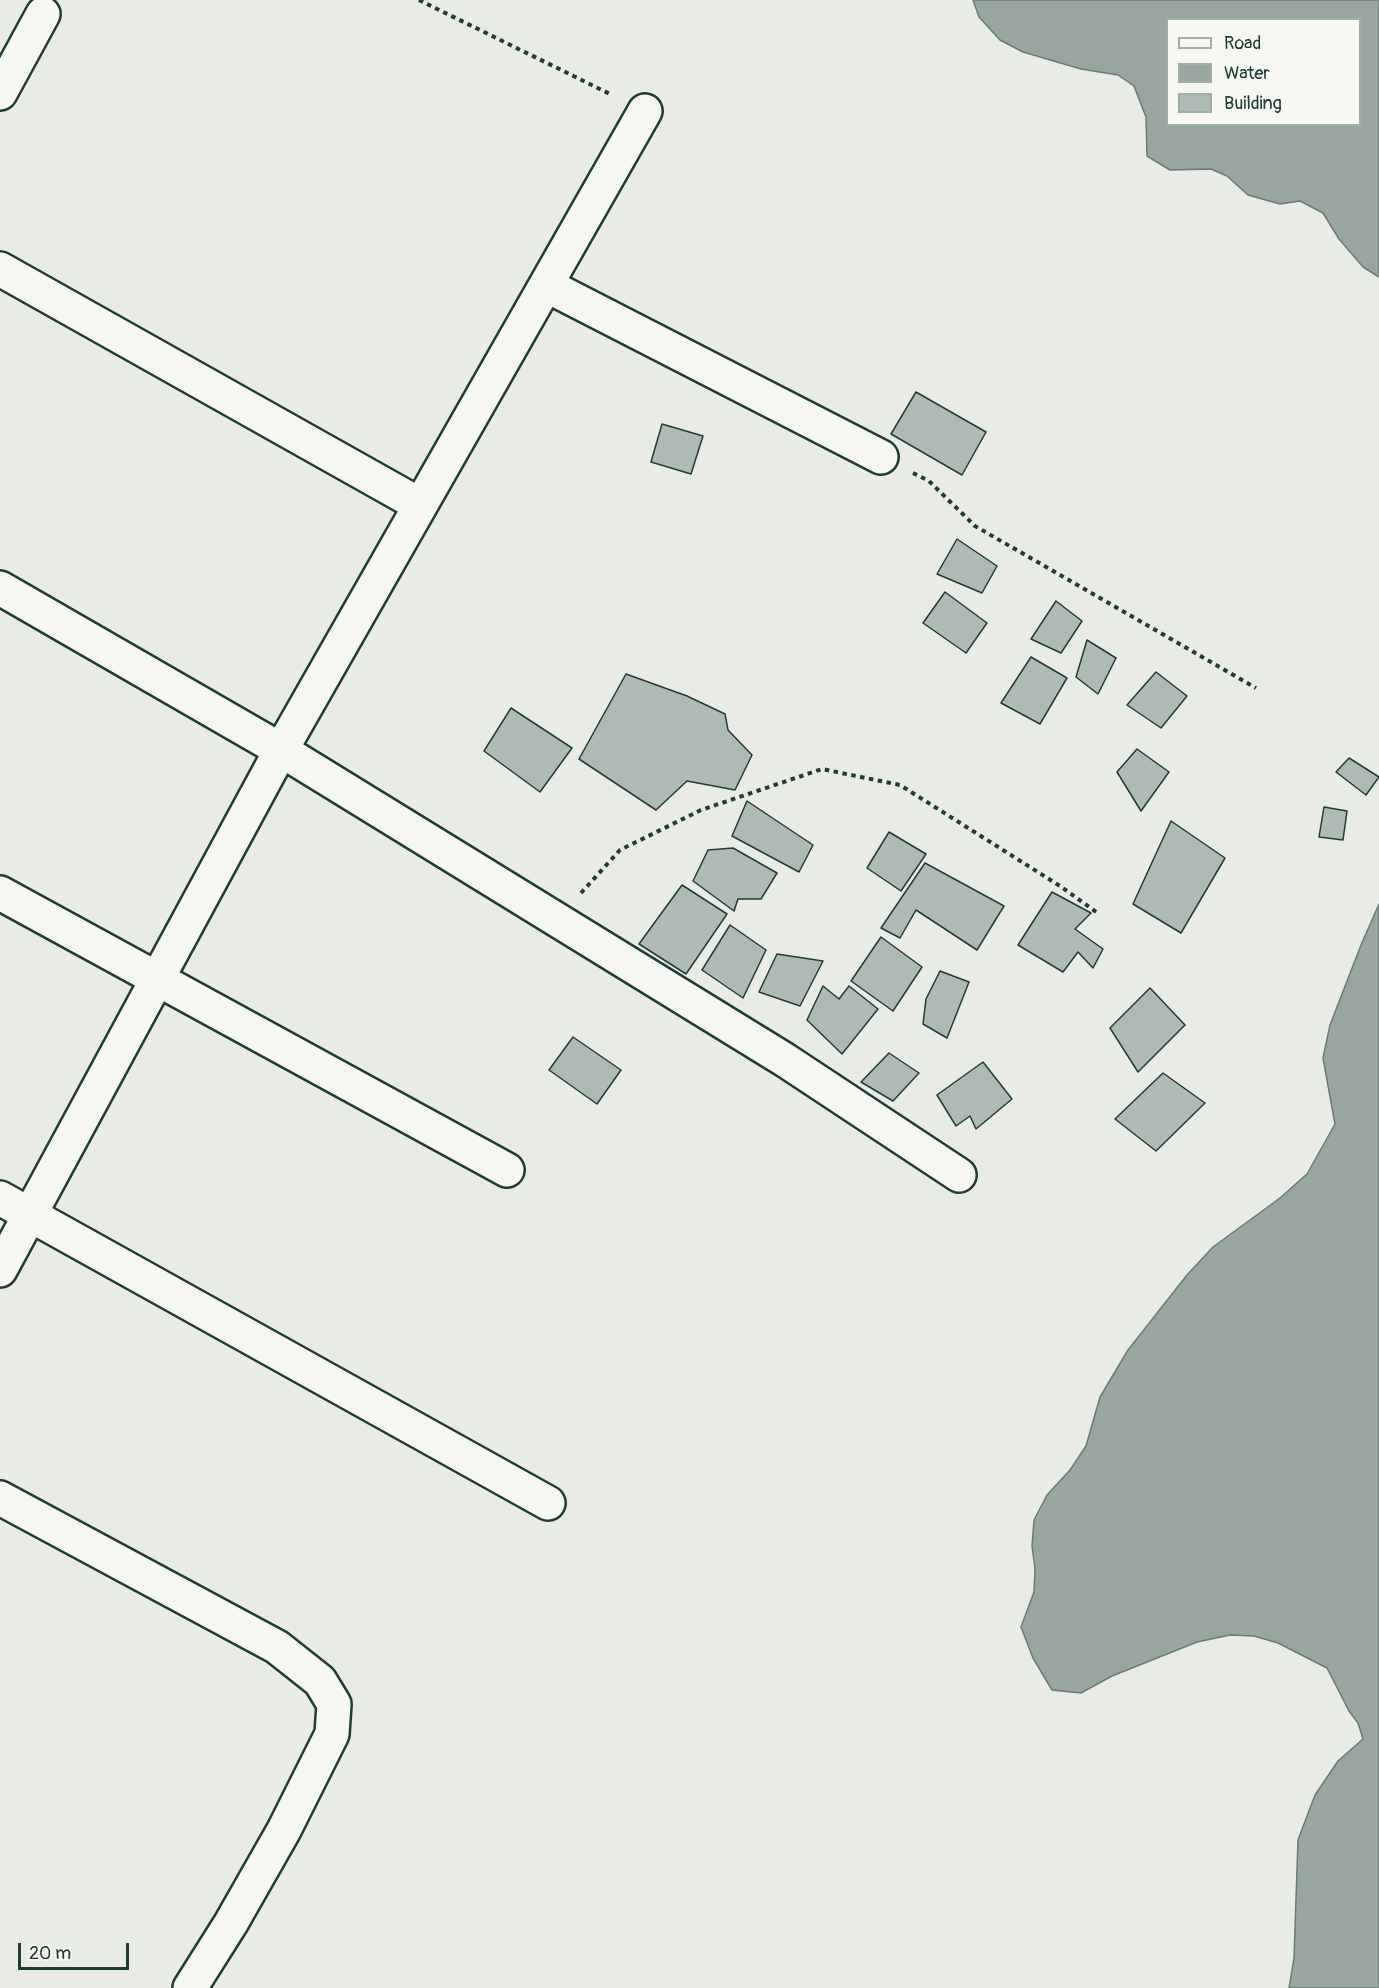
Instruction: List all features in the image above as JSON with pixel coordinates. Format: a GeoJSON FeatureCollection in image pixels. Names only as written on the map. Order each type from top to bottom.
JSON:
{"type":"FeatureCollection","features":[{"type":"Feature","properties":{"kind":"street"},"geometry":{"type":"LineString","coordinates":[[0,93],[43,14]]}},
{"type":"Feature","properties":{"kind":"street"},"geometry":{"type":"LineString","coordinates":[[0,1270],[281,750],[645,111]]}},
{"type":"Feature","properties":{"kind":"street"},"geometry":{"type":"LineString","coordinates":[[0,269],[420,506]]}},
{"type":"Feature","properties":{"kind":"street"},"geometry":{"type":"LineString","coordinates":[[546,285],[881,457]]}},
{"type":"Feature","properties":{"kind":"street"},"geometry":{"type":"LineString","coordinates":[[0,588],[281,750],[784,1060],[959,1175]]}},
{"type":"Feature","properties":{"kind":"street"},"geometry":{"type":"LineString","coordinates":[[0,893],[507,1170]]}},
{"type":"Feature","properties":{"kind":"street"},"geometry":{"type":"LineString","coordinates":[[0,1198],[548,1503]]}},
{"type":"Feature","properties":{"kind":"street"},"geometry":{"type":"LineString","coordinates":[[0,1498],[277,1647],[320,1681],[334,1704],[332,1734],[284,1830],[231,1923],[190,1988]]}},
{"type":"Feature","properties":{"kind":"path"},"geometry":{"type":"LineString","coordinates":[[419,0],[645,111]]}},
{"type":"Feature","properties":{"kind":"path"},"geometry":{"type":"LineString","coordinates":[[881,457],[929,481],[975,526],[1256,688]]}},
{"type":"Feature","properties":{"kind":"path"},"geometry":{"type":"LineString","coordinates":[[556,920],[620,850],[701,810],[822,769],[900,785],[1060,886],[1099,914]]}},
{"type":"Feature","properties":{"kind":"water"},"geometry":{"type":"Polygon","coordinates":[[[973,0],[1379,0],[1379,277],[1363,267],[1339,239],[1323,213],[1300,201],[1280,204],[1248,195],[1227,176],[1211,169],[1170,170],[1147,156],[1146,117],[1134,86],[1118,75],[1081,69],[1023,52],[1000,40],[979,17],[973,0]]]}},
{"type":"Feature","properties":{"kind":"water"},"geometry":{"type":"Polygon","coordinates":[[[1379,904],[1379,1988],[1289,1988],[1294,1958],[1298,1840],[1315,1795],[1338,1761],[1363,1739],[1358,1723],[1349,1711],[1327,1668],[1278,1643],[1254,1636],[1230,1635],[1197,1642],[1112,1676],[1081,1693],[1052,1690],[1033,1658],[1021,1627],[1034,1592],[1035,1569],[1032,1546],[1034,1520],[1047,1495],[1070,1470],[1086,1446],[1100,1397],[1128,1350],[1187,1275],[1213,1247],[1280,1198],[1307,1174],[1335,1124],[1323,1058],[1330,1025],[1379,904]]]}},
{"type":"Feature","properties":{"kind":"building"},"geometry":{"type":"Polygon","coordinates":[[[916,392],[986,432],[962,475],[891,434],[916,392]]]}},
{"type":"Feature","properties":{"kind":"building"},"geometry":{"type":"Polygon","coordinates":[[[662,424],[703,436],[691,474],[651,462],[662,424]]]}},
{"type":"Feature","properties":{"kind":"building"},"geometry":{"type":"Polygon","coordinates":[[[957,539],[997,566],[982,593],[937,574],[957,539]]]}},
{"type":"Feature","properties":{"kind":"building"},"geometry":{"type":"Polygon","coordinates":[[[945,592],[987,623],[966,653],[923,623],[945,592]]]}},
{"type":"Feature","properties":{"kind":"building"},"geometry":{"type":"Polygon","coordinates":[[[1056,601],[1082,621],[1061,653],[1031,639],[1056,601]]]}},
{"type":"Feature","properties":{"kind":"building"},"geometry":{"type":"Polygon","coordinates":[[[1087,640],[1116,658],[1098,694],[1076,677],[1087,640]]]}},
{"type":"Feature","properties":{"kind":"building"},"geometry":{"type":"Polygon","coordinates":[[[1031,657],[1067,678],[1040,724],[1001,703],[1031,657]]]}},
{"type":"Feature","properties":{"kind":"building"},"geometry":{"type":"Polygon","coordinates":[[[1156,672],[1187,696],[1161,728],[1127,705],[1156,672]]]}},
{"type":"Feature","properties":{"kind":"building"},"geometry":{"type":"Polygon","coordinates":[[[626,674],[687,696],[725,714],[728,730],[752,755],[735,790],[687,781],[656,810],[579,759],[626,674]]]}},
{"type":"Feature","properties":{"kind":"building"},"geometry":{"type":"Polygon","coordinates":[[[511,708],[572,748],[540,792],[484,751],[511,708]]]}},
{"type":"Feature","properties":{"kind":"building"},"geometry":{"type":"Polygon","coordinates":[[[1137,749],[1169,772],[1141,811],[1117,772],[1137,749]]]}},
{"type":"Feature","properties":{"kind":"building"},"geometry":{"type":"Polygon","coordinates":[[[1349,758],[1379,777],[1366,795],[1336,772],[1349,758]]]}},
{"type":"Feature","properties":{"kind":"building"},"geometry":{"type":"Polygon","coordinates":[[[747,801],[813,845],[799,872],[732,836],[747,801]]]}},
{"type":"Feature","properties":{"kind":"building"},"geometry":{"type":"Polygon","coordinates":[[[1324,807],[1347,811],[1343,840],[1319,837],[1324,807]]]}},
{"type":"Feature","properties":{"kind":"building"},"geometry":{"type":"Polygon","coordinates":[[[1171,821],[1225,858],[1181,933],[1133,904],[1171,821]]]}},
{"type":"Feature","properties":{"kind":"building"},"geometry":{"type":"Polygon","coordinates":[[[889,832],[926,854],[901,891],[867,868],[889,832]]]}},
{"type":"Feature","properties":{"kind":"building"},"geometry":{"type":"Polygon","coordinates":[[[733,848],[777,873],[761,899],[738,899],[734,911],[693,881],[708,850],[733,848]]]}},
{"type":"Feature","properties":{"kind":"building"},"geometry":{"type":"Polygon","coordinates":[[[925,863],[1004,906],[977,950],[916,910],[900,938],[881,928],[925,863]]]}},
{"type":"Feature","properties":{"kind":"building"},"geometry":{"type":"Polygon","coordinates":[[[682,885],[727,914],[686,974],[639,944],[682,885]]]}},
{"type":"Feature","properties":{"kind":"building"},"geometry":{"type":"Polygon","coordinates":[[[1052,892],[1091,913],[1075,929],[1103,949],[1093,968],[1078,952],[1063,972],[1018,945],[1052,892]]]}},
{"type":"Feature","properties":{"kind":"building"},"geometry":{"type":"Polygon","coordinates":[[[730,925],[766,950],[743,998],[702,970],[730,925]]]}},
{"type":"Feature","properties":{"kind":"building"},"geometry":{"type":"Polygon","coordinates":[[[881,937],[922,967],[893,1011],[851,981],[881,937]]]}},
{"type":"Feature","properties":{"kind":"building"},"geometry":{"type":"Polygon","coordinates":[[[777,954],[823,961],[800,1006],[759,992],[777,954]]]}},
{"type":"Feature","properties":{"kind":"building"},"geometry":{"type":"Polygon","coordinates":[[[940,971],[969,982],[947,1038],[923,1024],[926,999],[940,971]]]}},
{"type":"Feature","properties":{"kind":"building"},"geometry":{"type":"Polygon","coordinates":[[[823,986],[839,999],[849,986],[878,1009],[842,1054],[807,1020],[823,986]]]}},
{"type":"Feature","properties":{"kind":"building"},"geometry":{"type":"Polygon","coordinates":[[[1150,988],[1185,1025],[1138,1072],[1110,1028],[1150,988]]]}},
{"type":"Feature","properties":{"kind":"building"},"geometry":{"type":"Polygon","coordinates":[[[573,1037],[621,1070],[597,1104],[549,1070],[573,1037]]]}},
{"type":"Feature","properties":{"kind":"building"},"geometry":{"type":"Polygon","coordinates":[[[889,1053],[919,1073],[893,1101],[861,1082],[889,1053]]]}},
{"type":"Feature","properties":{"kind":"building"},"geometry":{"type":"Polygon","coordinates":[[[983,1062],[1012,1099],[976,1129],[970,1116],[956,1126],[937,1095],[983,1062]]]}},
{"type":"Feature","properties":{"kind":"building"},"geometry":{"type":"Polygon","coordinates":[[[1163,1073],[1205,1103],[1156,1151],[1115,1119],[1163,1073]]]}}]}
